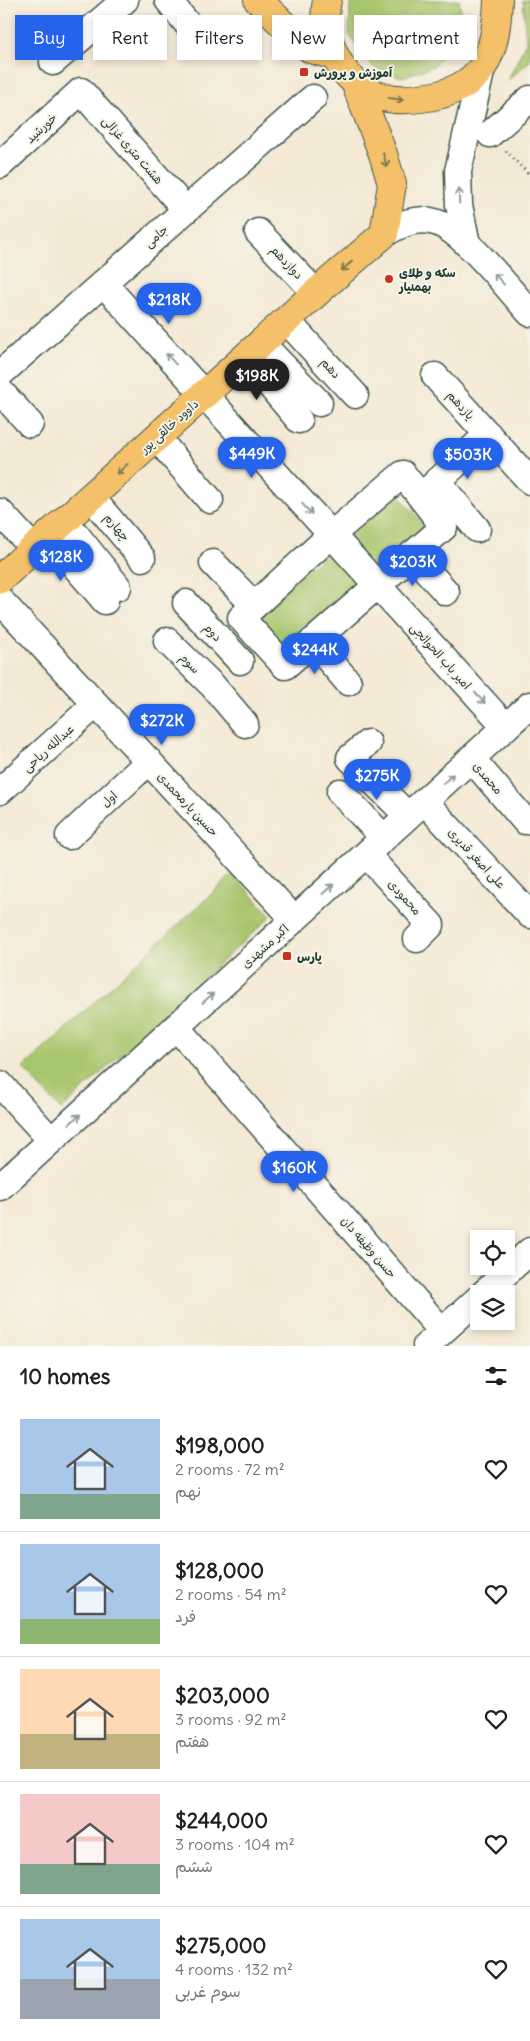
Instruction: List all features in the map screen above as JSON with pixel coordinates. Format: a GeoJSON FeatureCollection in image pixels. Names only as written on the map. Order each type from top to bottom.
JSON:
{"type":"FeatureCollection","features":[{"type":"Feature","properties":{"kind":"main road"},"geometry":{"type":"LineString","coordinates":[[258,0],[273,15]]}},
{"type":"Feature","properties":{"kind":"main road"},"geometry":{"type":"LineString","coordinates":[[325,15],[328,0]]}},
{"type":"Feature","properties":{"kind":"main road"},"geometry":{"type":"LineString","coordinates":[[355,82],[382,97],[409,100],[446,94],[464,84],[482,68],[492,48],[497,24],[498,0]]}},
{"type":"Feature","properties":{"kind":"main road"},"geometry":{"type":"LineString","coordinates":[[338,60],[355,82],[383,154],[392,184],[384,234]]}},
{"type":"Feature","properties":{"kind":"main road","name":"داوود خالقی پور"},"geometry":{"type":"LineString","coordinates":[[0,580],[286,320],[384,234]]}},
{"type":"Feature","properties":{"kind":"street"},"geometry":{"type":"LineString","coordinates":[[53,62],[125,0]]}},
{"type":"Feature","properties":{"kind":"street"},"geometry":{"type":"LineString","coordinates":[[168,0],[180,15]]}},
{"type":"Feature","properties":{"kind":"street"},"geometry":{"type":"LineString","coordinates":[[467,244],[459,205],[458,172],[482,68]]}},
{"type":"Feature","properties":{"kind":"street","name":"خورشید"},"geometry":{"type":"LineString","coordinates":[[0,165],[81,91]]}},
{"type":"Feature","properties":{"kind":"street","name":"هشت متری غزالی"},"geometry":{"type":"LineString","coordinates":[[81,91],[186,210]]}},
{"type":"Feature","properties":{"kind":"street","name":"جامی"},"geometry":{"type":"LineString","coordinates":[[0,374],[313,98]]}},
{"type":"Feature","properties":{"kind":"street"},"geometry":{"type":"LineString","coordinates":[[490,134],[530,99]]}},
{"type":"Feature","properties":{"kind":"street"},"geometry":{"type":"LineString","coordinates":[[384,234],[410,221],[436,222],[450,230],[467,244],[530,312]]}},
{"type":"Feature","properties":{"kind":"street","name":"دوازدهم"},"geometry":{"type":"LineString","coordinates":[[258,232],[316,293]]}},
{"type":"Feature","properties":{"kind":"street"},"geometry":{"type":"LineString","coordinates":[[103,283],[331,535]]}},
{"type":"Feature","properties":{"kind":"street","name":"دهم"},"geometry":{"type":"LineString","coordinates":[[286,320],[355,395]]}},
{"type":"Feature","properties":{"kind":"street"},"geometry":{"type":"LineString","coordinates":[[253,350],[319,403]]}},
{"type":"Feature","properties":{"kind":"street"},"geometry":{"type":"LineString","coordinates":[[253,350],[299,420]]}},
{"type":"Feature","properties":{"kind":"street","name":"یازدهم"},"geometry":{"type":"LineString","coordinates":[[435,376],[488,434]]}},
{"type":"Feature","properties":{"kind":"street"},"geometry":{"type":"LineString","coordinates":[[0,391],[30,424]]}},
{"type":"Feature","properties":{"kind":"street"},"geometry":{"type":"LineString","coordinates":[[429,489],[488,434],[530,481]]}},
{"type":"Feature","properties":{"kind":"street"},"geometry":{"type":"LineString","coordinates":[[156,438],[210,500]]}},
{"type":"Feature","properties":{"kind":"street"},"geometry":{"type":"LineString","coordinates":[[429,489],[444,527],[285,666],[241,618],[331,535],[403,474],[429,489],[477,529]]}},
{"type":"Feature","properties":{"kind":"street","name":"چهارم"},"geometry":{"type":"LineString","coordinates":[[91,497],[142,558]]}},
{"type":"Feature","properties":{"kind":"street"},"geometry":{"type":"LineString","coordinates":[[0,512],[49,535],[111,594]]}},
{"type":"Feature","properties":{"kind":"street","name":"امیر باب الحوائجی"},"geometry":{"type":"LineString","coordinates":[[331,535],[506,727]]}},
{"type":"Feature","properties":{"kind":"street"},"geometry":{"type":"LineString","coordinates":[[412,554],[446,592]]}},
{"type":"Feature","properties":{"kind":"street"},"geometry":{"type":"LineString","coordinates":[[213,563],[254,606]]}},
{"type":"Feature","properties":{"kind":"street","name":"حسین یارمحمدی"},"geometry":{"type":"LineString","coordinates":[[0,600],[294,919]]}},
{"type":"Feature","properties":{"kind":"street","name":"دوم"},"geometry":{"type":"LineString","coordinates":[[186,603],[240,660]]}},
{"type":"Feature","properties":{"kind":"street"},"geometry":{"type":"LineString","coordinates":[[246,724],[213,686],[262,640]]}},
{"type":"Feature","properties":{"kind":"street","name":"سوم"},"geometry":{"type":"LineString","coordinates":[[167,641],[213,686]]}},
{"type":"Feature","properties":{"kind":"street"},"geometry":{"type":"LineString","coordinates":[[313,641],[348,682]]}},
{"type":"Feature","properties":{"kind":"street","name":"عبدالله ریاحی"},"geometry":{"type":"LineString","coordinates":[[0,791],[96,704]]}},
{"type":"Feature","properties":{"kind":"street","name":"اکبر مشهدی"},"geometry":{"type":"LineString","coordinates":[[0,1187],[530,705]]}},
{"type":"Feature","properties":{"kind":"street","name":"علی اصغر قدیری"},"geometry":{"type":"LineString","coordinates":[[368,743],[350,758],[416,809],[530,915]]}},
{"type":"Feature","properties":{"kind":"street","name":"محمدی"},"geometry":{"type":"LineString","coordinates":[[471,758],[525,821]]}},
{"type":"Feature","properties":{"kind":"street","name":"اول"},"geometry":{"type":"LineString","coordinates":[[69,836],[149,762]]}},
{"type":"Feature","properties":{"kind":"street","name":"محمودی"},"geometry":{"type":"LineString","coordinates":[[340,792],[430,926]]}},
{"type":"Feature","properties":{"kind":"street","name":"حسن وظیفه دان"},"geometry":{"type":"LineString","coordinates":[[176,1027],[434,1339]]}},
{"type":"Feature","properties":{"kind":"street"},"geometry":{"type":"LineString","coordinates":[[0,1084],[51,1140]]}},
{"type":"Feature","properties":{"kind":"street"},"geometry":{"type":"LineString","coordinates":[[493,1285],[530,1251]]}},
{"type":"Feature","properties":{"kind":"street"},"geometry":{"type":"LineString","coordinates":[[434,1339],[470,1306]]}},
{"type":"Feature","properties":{"kind":"path"},"geometry":{"type":"LineString","coordinates":[[490,134],[530,176]]}},
{"type":"Feature","properties":{"kind":"green space"},"geometry":{"type":"Polygon","coordinates":[[[355,0],[459,0],[461,13],[460,15],[354,15],[354,42],[349,35],[350,6],[355,0]]]}},
{"type":"Feature","properties":{"kind":"green space"},"geometry":{"type":"Polygon","coordinates":[[[523,0],[530,0],[530,61],[508,80],[526,42],[523,0]]]}},
{"type":"Feature","properties":{"kind":"green space"},"geometry":{"type":"Polygon","coordinates":[[[368,60],[439,60],[434,66],[402,77],[374,68],[368,60]]]}},
{"type":"Feature","properties":{"kind":"green space"},"geometry":{"type":"Polygon","coordinates":[[[395,492],[427,527],[284,649],[254,617],[395,492]]]}},
{"type":"Feature","properties":{"kind":"green space"},"geometry":{"type":"Polygon","coordinates":[[[233,874],[271,916],[61,1110],[23,1068],[233,874]]]}},
{"type":"Feature","properties":{"kind":"place","name":"آموزش و پرورش"},"geometry":{"type":"Point","coordinates":[304,72]}},
{"type":"Feature","properties":{"kind":"place","name":"سکه و طلای بهمنیار"},"geometry":{"type":"Point","coordinates":[389,279]}},
{"type":"Feature","properties":{"kind":"place","name":"پارس"},"geometry":{"type":"Point","coordinates":[287,956]}}]}
